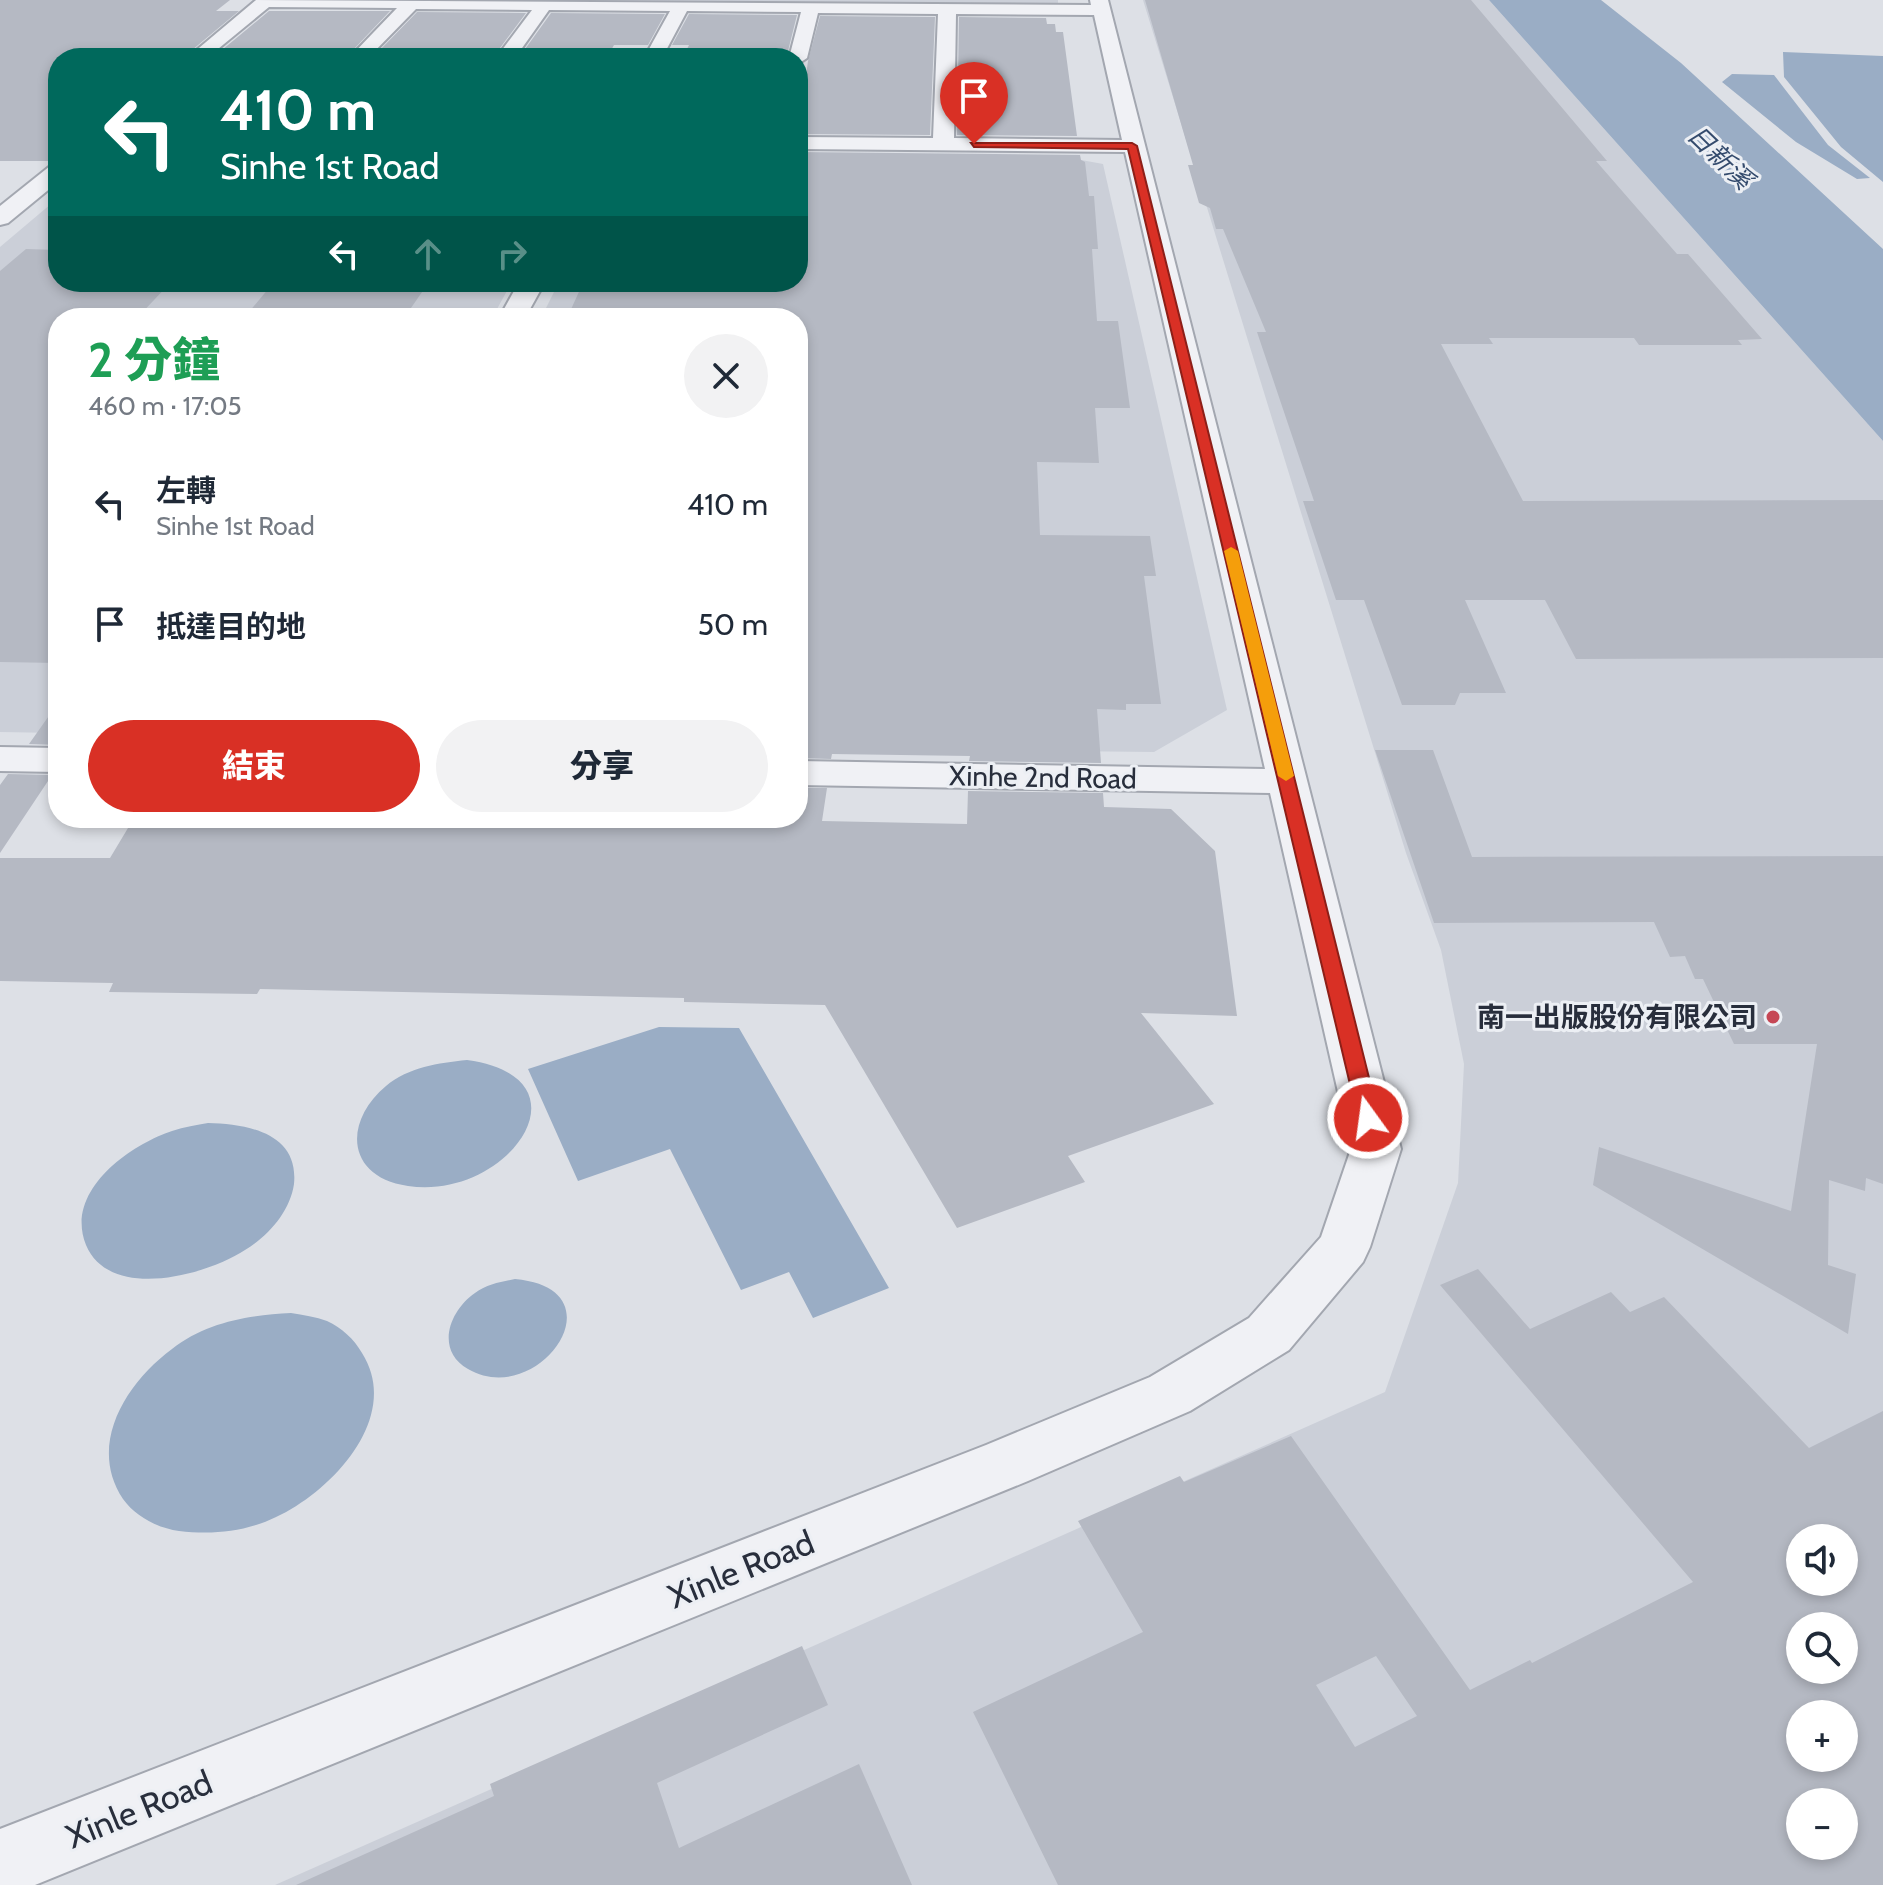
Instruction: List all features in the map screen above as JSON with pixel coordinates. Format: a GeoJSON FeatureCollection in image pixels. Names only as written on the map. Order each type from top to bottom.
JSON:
{"type":"FeatureCollection","features":[{"type":"Feature","properties":{"kind":"street"},"geometry":{"type":"LineString","coordinates":[[208,48],[265,1],[947,8],[1100,5],[1287,781]]}},
{"type":"Feature","properties":{"kind":"street"},"geometry":{"type":"LineString","coordinates":[[368,48],[412,3]]}},
{"type":"Feature","properties":{"kind":"street"},"geometry":{"type":"LineString","coordinates":[[512,48],[544,5]]}},
{"type":"Feature","properties":{"kind":"street"},"geometry":{"type":"LineString","coordinates":[[658,48],[681,6]]}},
{"type":"Feature","properties":{"kind":"street"},"geometry":{"type":"LineString","coordinates":[[801,48],[811,7]]}},
{"type":"Feature","properties":{"kind":"street"},"geometry":{"type":"LineString","coordinates":[[943,144],[947,8]]}},
{"type":"Feature","properties":{"kind":"street"},"geometry":{"type":"LineString","coordinates":[[808,143],[1132,146]]}},
{"type":"Feature","properties":{"kind":"street"},"geometry":{"type":"LineString","coordinates":[[0,218],[48,179]]}},
{"type":"Feature","properties":{"kind":"street"},"geometry":{"type":"LineString","coordinates":[[0,759],[48,760]]}},
{"type":"Feature","properties":{"kind":"street","name":"Xinhe 2nd Road"},"geometry":{"type":"LineString","coordinates":[[808,773],[1287,781]]}},
{"type":"Feature","properties":{"kind":"street","name":"Xinle Road"},"geometry":{"type":"LineString","coordinates":[[0,1864],[993,1469],[1170,1394],[1269,1334],[1344,1247],[1376,1149],[1287,781]]}},
{"type":"Feature","properties":{"kind":"shaded area"},"geometry":{"type":"Polygon","coordinates":[[[537,0],[1058,0],[1058,4],[537,0]]]}},
{"type":"Feature","properties":{"kind":"shaded area"},"geometry":{"type":"Polygon","coordinates":[[[1143,0],[1489,0],[1883,441],[1883,1885],[275,1885],[1385,1392],[1458,1183],[1464,1064],[1441,950],[1406,853],[1143,0]]]}},
{"type":"Feature","properties":{"kind":"shaded area"},"geometry":{"type":"Polygon","coordinates":[[[1065,157],[1103,164],[1227,710],[1154,752],[808,748],[808,308],[546,308],[554,292],[808,292],[808,277],[1065,157]]]}},
{"type":"Feature","properties":{"kind":"shaded area"},"geometry":{"type":"Polygon","coordinates":[[[48,206],[48,292],[506,292],[498,308],[48,308],[48,733],[0,732],[0,247],[48,206]]]}},
{"type":"Feature","properties":{"kind":"water","name":"日新溪"},"geometry":{"type":"Polygon","coordinates":[[[1489,0],[1601,0],[1681,63],[1883,249],[1883,441],[1489,0]]]}},
{"type":"Feature","properties":{"kind":"water"},"geometry":{"type":"Polygon","coordinates":[[[1783,52],[1883,56],[1883,182],[1841,147],[1784,77],[1783,52]]]}},
{"type":"Feature","properties":{"kind":"water"},"geometry":{"type":"Polygon","coordinates":[[[1732,74],[1774,75],[1828,145],[1870,178],[1857,179],[1796,142],[1722,82],[1732,74]]]}},
{"type":"Feature","properties":{"kind":"water"},"geometry":{"type":"Polygon","coordinates":[[[659,1027],[739,1028],[889,1288],[813,1318],[789,1272],[741,1290],[670,1149],[578,1181],[528,1069],[659,1027]]]}},
{"type":"Feature","properties":{"kind":"water"},"geometry":{"type":"Polygon","coordinates":[[[467,1060],[506,1071],[526,1089],[531,1112],[523,1135],[504,1157],[477,1175],[444,1186],[408,1186],[387,1181],[372,1172],[362,1160],[358,1131],[372,1100],[404,1074],[467,1060]]]}},
{"type":"Feature","properties":{"kind":"water"},"geometry":{"type":"Polygon","coordinates":[[[208,1123],[254,1129],[280,1143],[288,1153],[294,1184],[288,1204],[277,1222],[245,1250],[208,1268],[184,1274],[137,1278],[116,1273],[98,1263],[86,1245],[82,1225],[84,1206],[92,1189],[105,1173],[138,1147],[172,1131],[208,1123]]]}},
{"type":"Feature","properties":{"kind":"water"},"geometry":{"type":"Polygon","coordinates":[[[515,1279],[547,1287],[563,1303],[566,1323],[559,1343],[542,1361],[520,1374],[495,1377],[468,1369],[458,1361],[449,1341],[449,1331],[458,1310],[480,1290],[515,1279]]]}},
{"type":"Feature","properties":{"kind":"water"},"geometry":{"type":"Polygon","coordinates":[[[291,1313],[327,1321],[343,1331],[362,1353],[373,1379],[373,1406],[364,1433],[349,1458],[305,1500],[280,1515],[247,1528],[218,1532],[179,1531],[140,1516],[123,1499],[113,1478],[109,1458],[117,1416],[140,1379],[172,1349],[199,1332],[244,1318],[291,1313]]]}},
{"type":"Feature","properties":{"kind":"building"},"geometry":{"type":"Polygon","coordinates":[[[0,0],[230,0],[216,11],[239,11],[194,48],[48,48],[48,161],[0,161],[0,0]]]}},
{"type":"Feature","properties":{"kind":"building"},"geometry":{"type":"Polygon","coordinates":[[[1145,0],[1471,0],[1607,161],[1596,161],[1677,254],[1688,254],[1762,339],[1738,340],[1742,345],[1639,345],[1634,338],[1489,338],[1493,344],[1441,344],[1523,501],[1883,500],[1883,658],[1576,659],[1545,600],[1465,600],[1506,693],[1460,693],[1455,705],[1402,705],[1364,600],[1336,600],[1303,501],[1314,501],[1257,332],[1266,332],[1223,229],[1216,229],[1210,208],[1199,203],[1188,165],[1193,165],[1145,0]]]}},
{"type":"Feature","properties":{"kind":"building"},"geometry":{"type":"Polygon","coordinates":[[[269,11],[390,11],[355,48],[224,48],[269,11]]]}},
{"type":"Feature","properties":{"kind":"building"},"geometry":{"type":"Polygon","coordinates":[[[417,12],[526,13],[500,48],[382,48],[417,12]]]}},
{"type":"Feature","properties":{"kind":"building"},"geometry":{"type":"Polygon","coordinates":[[[551,13],[665,14],[648,45],[526,48],[551,13]]]}},
{"type":"Feature","properties":{"kind":"building"},"geometry":{"type":"Polygon","coordinates":[[[689,14],[797,15],[789,48],[688,48],[689,45],[672,45],[689,14]]]}},
{"type":"Feature","properties":{"kind":"building"},"geometry":{"type":"Polygon","coordinates":[[[820,16],[935,17],[930,135],[808,134],[808,61],[820,16]]]}},
{"type":"Feature","properties":{"kind":"building"},"geometry":{"type":"Polygon","coordinates":[[[959,17],[1046,18],[1047,24],[1055,24],[1056,32],[1063,32],[1077,136],[957,135],[959,17]]]}},
{"type":"Feature","properties":{"kind":"building"},"geometry":{"type":"Polygon","coordinates":[[[808,152],[1080,155],[1085,162],[1089,196],[1094,196],[1098,249],[1092,249],[1097,321],[1118,321],[1130,408],[1095,408],[1099,463],[1037,462],[1040,535],[1150,536],[1156,576],[1144,576],[1161,704],[1126,704],[1126,710],[1097,709],[1101,763],[969,761],[970,756],[832,754],[831,759],[808,758],[808,308],[572,308],[579,292],[808,292],[808,152]]]}},
{"type":"Feature","properties":{"kind":"building"},"geometry":{"type":"Polygon","coordinates":[[[26,249],[48,250],[48,292],[162,292],[146,308],[48,308],[48,663],[0,662],[0,271],[26,249]]]}},
{"type":"Feature","properties":{"kind":"building"},"geometry":{"type":"Polygon","coordinates":[[[266,292],[422,292],[411,308],[252,308],[266,292]]]}},
{"type":"Feature","properties":{"kind":"building"},"geometry":{"type":"Polygon","coordinates":[[[48,717],[48,745],[29,744],[48,717]]]}},
{"type":"Feature","properties":{"kind":"building","name":"南一出版股份有限公司"},"geometry":{"type":"Polygon","coordinates":[[[1375,750],[1433,750],[1472,857],[1883,856],[1883,1184],[1866,1178],[1865,1191],[1829,1180],[1828,1265],[1856,1274],[1848,1334],[1593,1185],[1599,1147],[1791,1211],[1817,1044],[1734,1044],[1703,979],[1695,979],[1685,956],[1670,957],[1654,922],[1434,923],[1375,750]]]}},
{"type":"Feature","properties":{"kind":"building"},"geometry":{"type":"Polygon","coordinates":[[[8,774],[48,775],[48,781],[0,853],[0,785],[8,774]]]}},
{"type":"Feature","properties":{"kind":"building"},"geometry":{"type":"Polygon","coordinates":[[[808,788],[827,788],[822,821],[967,824],[968,791],[1103,793],[1104,807],[1171,809],[1215,851],[1237,1016],[1141,1013],[1214,1104],[1068,1156],[1085,1182],[957,1228],[825,1005],[684,1002],[684,998],[260,989],[257,994],[109,992],[113,983],[0,981],[0,858],[110,858],[128,828],[808,828],[808,788]]]}},
{"type":"Feature","properties":{"kind":"building"},"geometry":{"type":"Polygon","coordinates":[[[1478,1269],[1530,1329],[1611,1292],[1630,1312],[1664,1297],[1809,1448],[1883,1411],[1883,1885],[1058,1885],[973,1712],[1143,1632],[1078,1521],[1180,1476],[1184,1482],[1291,1436],[1470,1690],[1530,1660],[1532,1663],[1693,1582],[1440,1285],[1478,1269]],[[1376,1656],[1316,1685],[1355,1747],[1417,1716],[1376,1656]]]}},
{"type":"Feature","properties":{"kind":"building"},"geometry":{"type":"Polygon","coordinates":[[[802,1646],[828,1705],[657,1783],[679,1848],[859,1764],[912,1885],[296,1885],[494,1796],[490,1784],[802,1646]]]}},
{"type":"Feature","properties":{"kind":"slow traffic"},"geometry":{"type":"LineString","coordinates":[[1231,551],[1286,776]]}},
{"type":"Feature","properties":{"kind":"place","name":"南一出版股份有限公司"},"geometry":{"type":"Point","coordinates":[1773,1017]}},
{"type":"Feature","properties":{"kind":"route"},"geometry":{"type":"LineString","coordinates":[[974,144],[1132,146],[1368,1118]]}}]}
